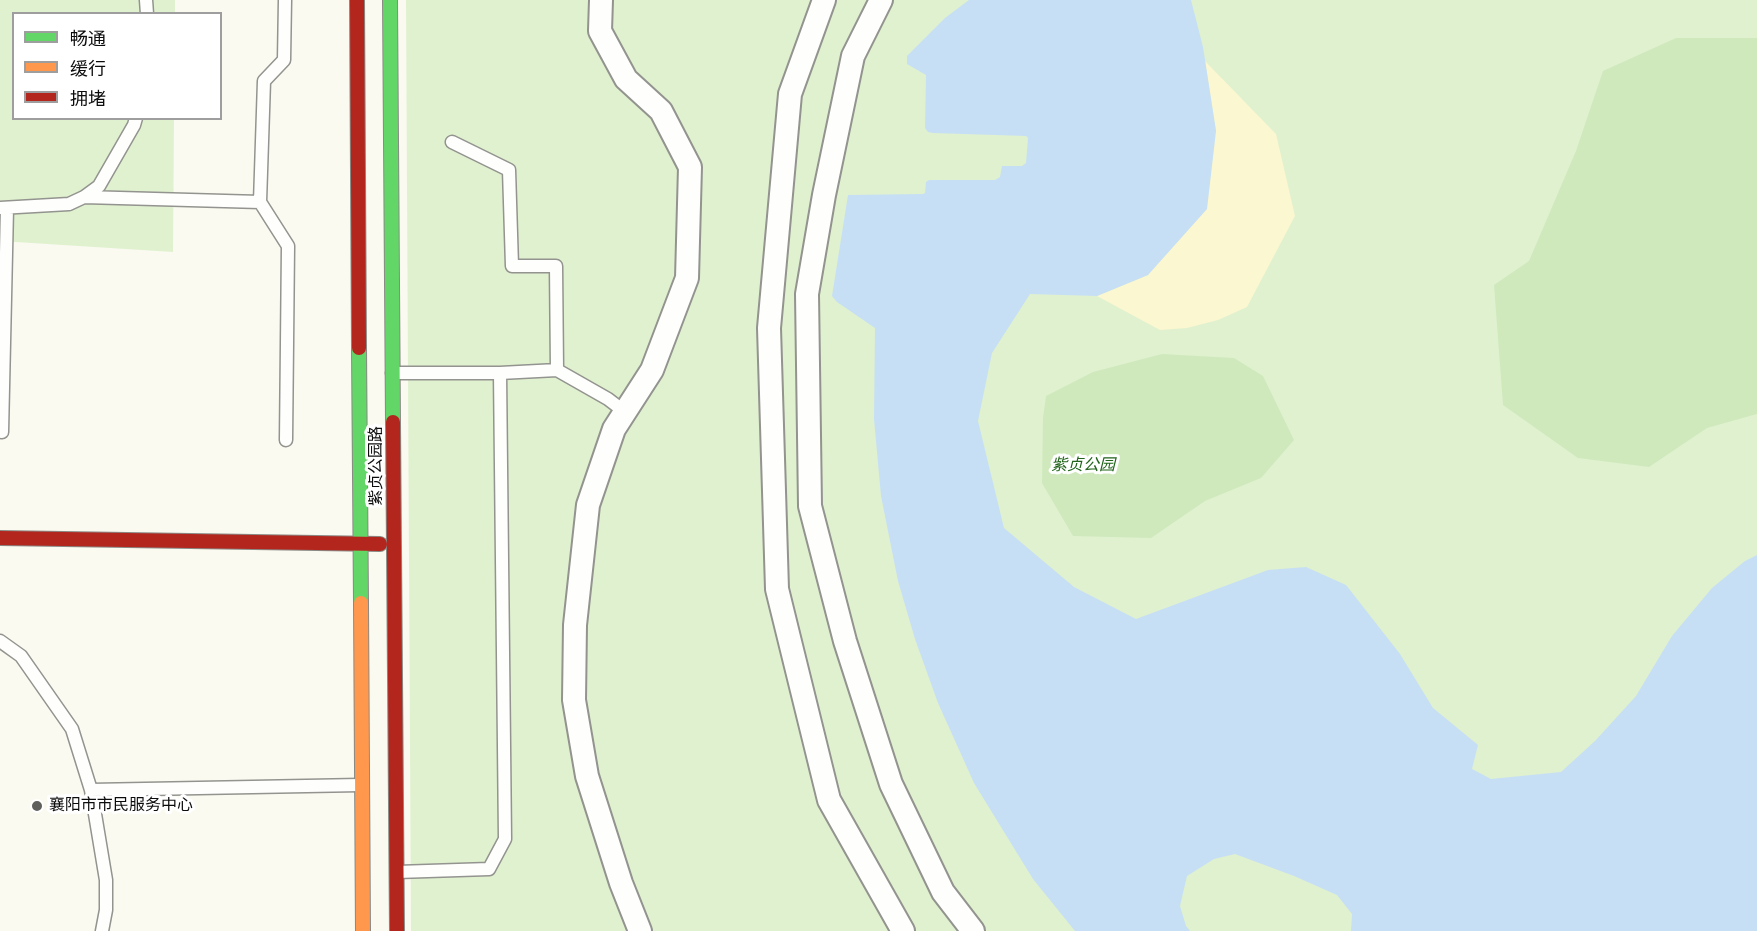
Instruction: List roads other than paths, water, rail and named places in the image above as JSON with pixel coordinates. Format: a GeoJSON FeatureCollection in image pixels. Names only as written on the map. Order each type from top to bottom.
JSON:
{"type":"FeatureCollection","features":[{"type":"Feature","properties":{"kind":"street","name":"紫贞公园路"},"geometry":{"type":"LineString","coordinates":[[357,0],[363,931]]}},
{"type":"Feature","properties":{"kind":"street","name":"紫贞公园路"},"geometry":{"type":"LineString","coordinates":[[390,0],[397,931]]}},
{"type":"Feature","properties":{"kind":"street"},"geometry":{"type":"LineString","coordinates":[[601,0],[600,31],[626,79],[661,111],[690,167],[687,278],[652,370],[614,429],[588,505],[575,625],[573,700],[587,776],[621,883],[640,931]]}},
{"type":"Feature","properties":{"kind":"street"},"geometry":{"type":"LineString","coordinates":[[824,0],[790,94],[769,328],[777,589],[829,800],[903,931]]}},
{"type":"Feature","properties":{"kind":"street"},"geometry":{"type":"LineString","coordinates":[[881,0],[853,56],[824,195],[807,294],[810,506],[844,641],[891,784],[943,892],[973,931]]}},
{"type":"Feature","properties":{"kind":"street"},"geometry":{"type":"LineString","coordinates":[[0,538],[394,544]]}},
{"type":"Feature","properties":{"kind":"lane"},"geometry":{"type":"LineString","coordinates":[[285,0],[284,60],[264,81],[260,202],[288,246],[286,440]]}},
{"type":"Feature","properties":{"kind":"lane"},"geometry":{"type":"LineString","coordinates":[[2,432],[3,208],[69,204],[84,196],[99,186],[135,120]]}},
{"type":"Feature","properties":{"kind":"lane"},"geometry":{"type":"LineString","coordinates":[[452,142],[509,170],[512,266],[556,266],[556,370]]}},
{"type":"Feature","properties":{"kind":"lane"},"geometry":{"type":"LineString","coordinates":[[84,196],[260,202]]}},
{"type":"Feature","properties":{"kind":"lane"},"geometry":{"type":"LineString","coordinates":[[392,373],[500,373],[556,370],[608,399],[625,412]]}},
{"type":"Feature","properties":{"kind":"lane"},"geometry":{"type":"LineString","coordinates":[[396,872],[489,869],[505,839],[500,373]]}},
{"type":"Feature","properties":{"kind":"lane"},"geometry":{"type":"LineString","coordinates":[[0,641],[21,656],[72,729],[91,790],[106,880],[106,910],[102,931]]}},
{"type":"Feature","properties":{"kind":"lane"},"geometry":{"type":"LineString","coordinates":[[91,790],[362,785]]}},
{"type":"Feature","properties":{"kind":"water"},"geometry":{"type":"Polygon","coordinates":[[[969,0],[1191,0],[1203,47],[1216,131],[1207,209],[1148,275],[1097,296],[1030,294],[992,353],[978,421],[1004,528],[1074,587],[1136,619],[1268,570],[1306,567],[1346,585],[1400,654],[1433,708],[1478,745],[1472,769],[1491,779],[1561,772],[1595,741],[1636,696],[1672,636],[1712,588],[1745,561],[1757,555],[1757,931],[1351,931],[1352,914],[1337,895],[1235,854],[1214,859],[1187,876],[1180,906],[1186,926],[1190,931],[1075,931],[1033,879],[974,783],[938,703],[915,639],[898,581],[881,496],[874,419],[875,328],[837,302],[832,296],[848,195],[923,194],[926,182],[929,180],[995,180],[1000,177],[1002,166],[1022,166],[1026,163],[1028,138],[1026,136],[933,133],[928,132],[925,128],[926,75],[907,64],[907,56],[945,18],[969,0]]]}},
{"type":"Feature","properties":{"kind":"place","name":"襄阳市市民服务中心"},"geometry":{"type":"Point","coordinates":[37,806]}},
{"type":"Feature","properties":{"kind":"park label","name":"紫贞公园"},"geometry":{"type":"Point","coordinates":[1083,466]}}]}
